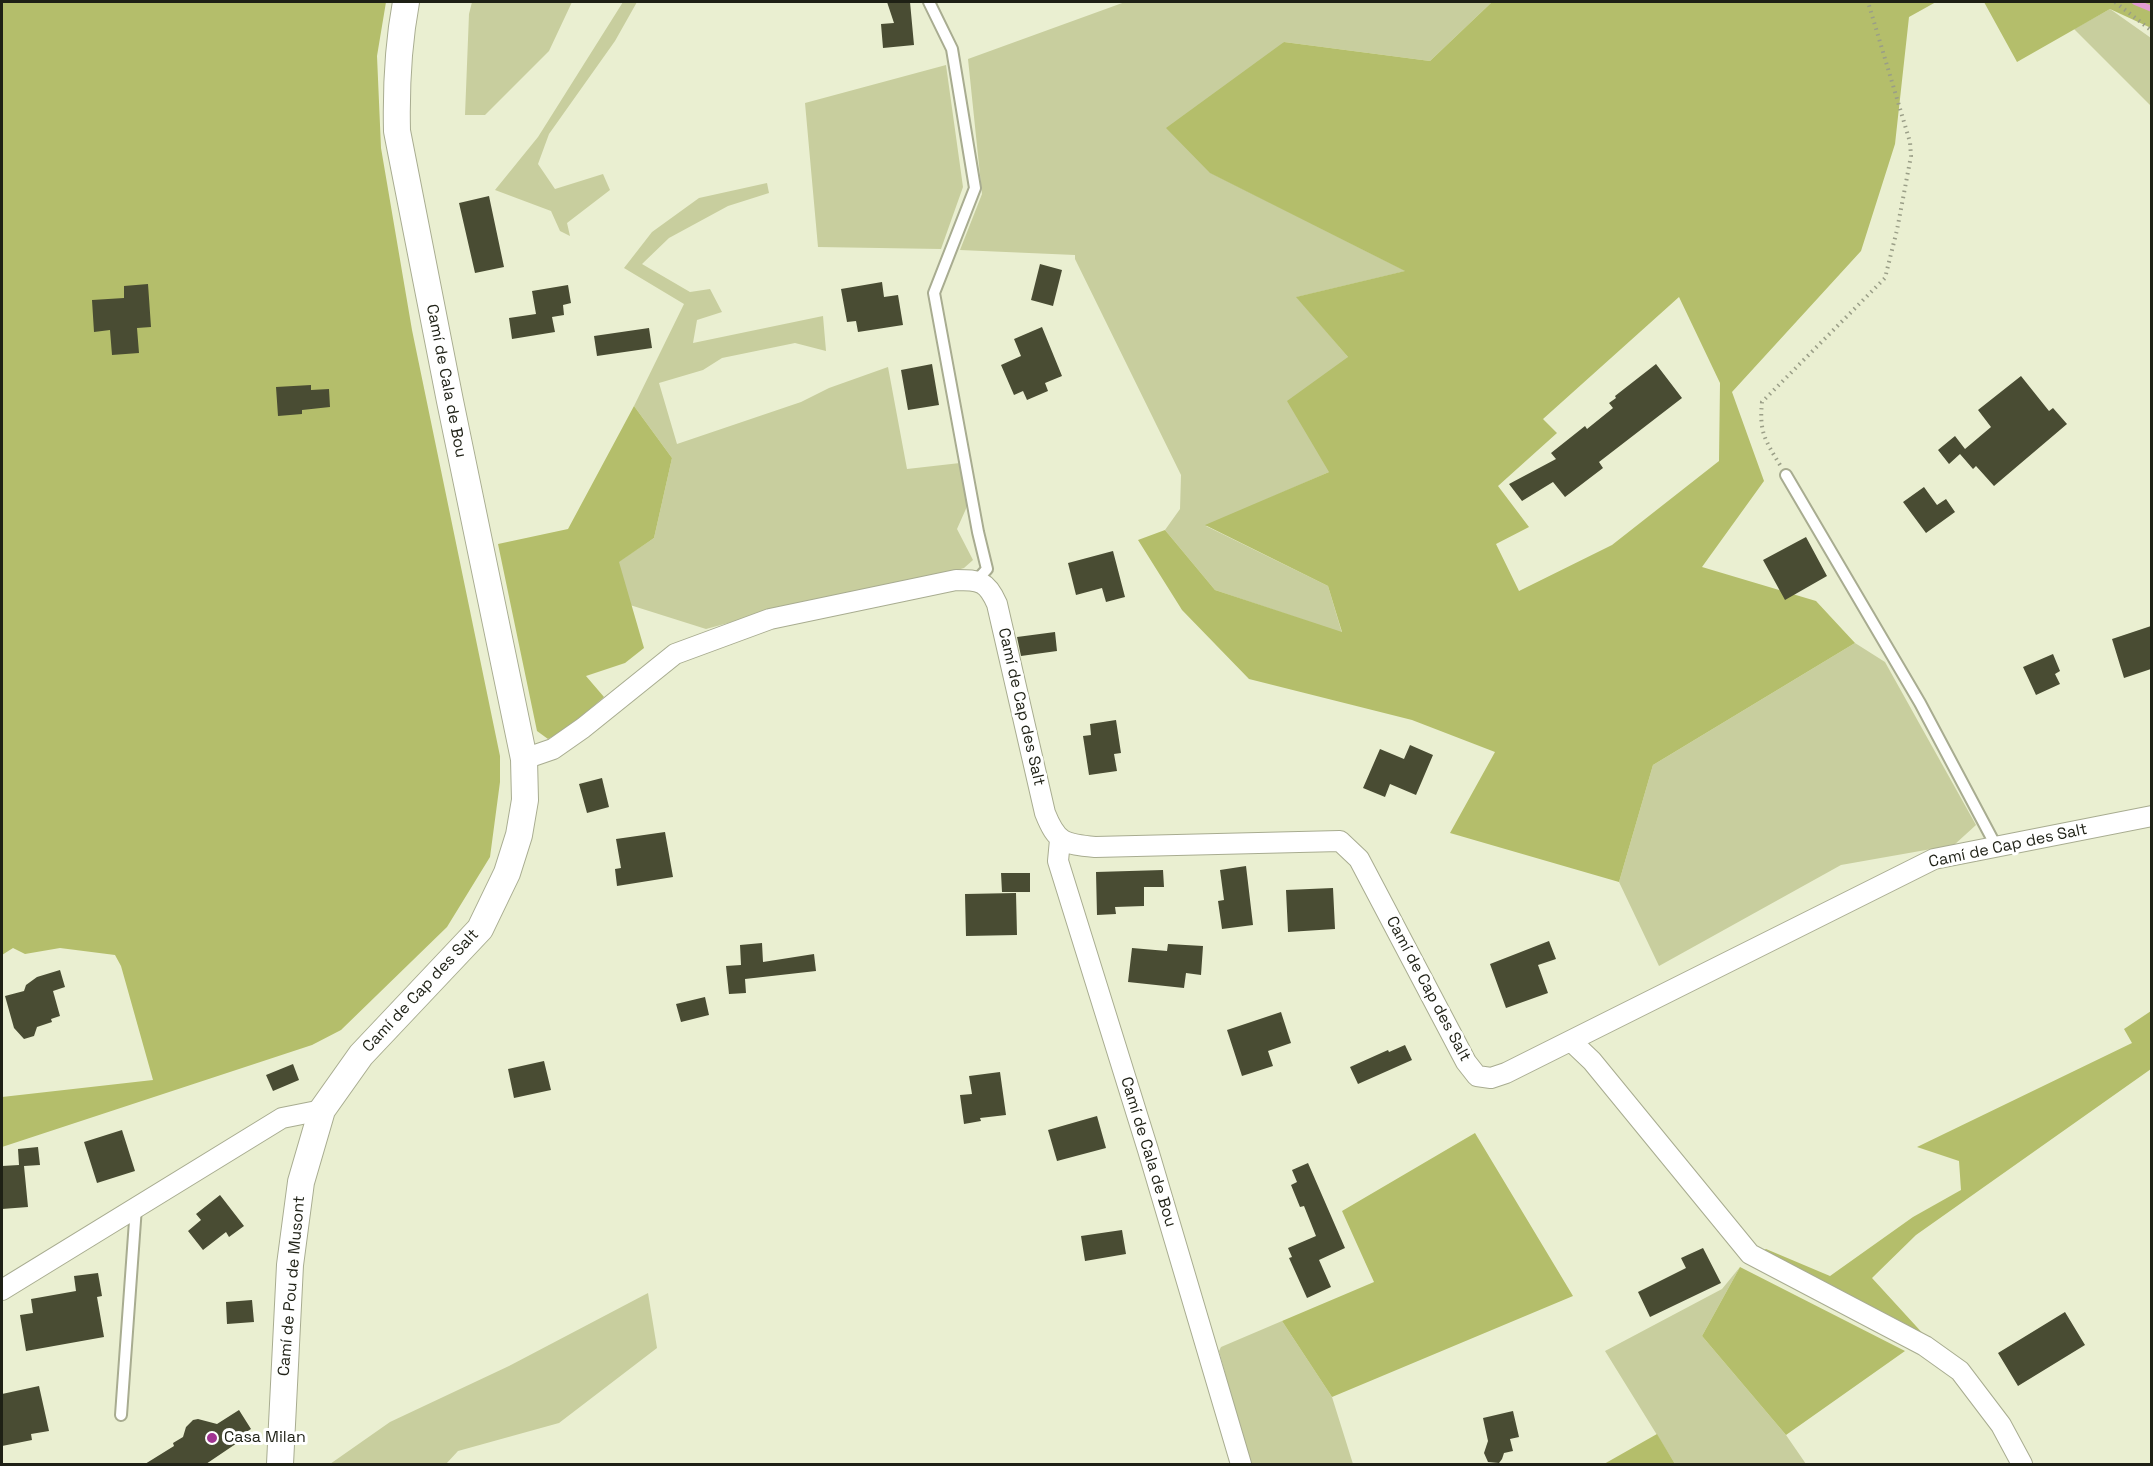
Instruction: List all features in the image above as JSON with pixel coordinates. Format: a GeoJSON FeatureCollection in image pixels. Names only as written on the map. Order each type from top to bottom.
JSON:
{"type":"FeatureCollection","features":[{"type":"Feature","properties":{"kind":"street","name":"Camí de Cala de Bou"},"geometry":{"type":"LineString","coordinates":[[406,2],[396,86],[397,131],[524,759]]}},
{"type":"Feature","properties":{"kind":"street"},"geometry":{"type":"LineString","coordinates":[[524,759],[553,749],[583,728],[675,654],[770,619],[956,580],[977,580]]}},
{"type":"Feature","properties":{"kind":"street","name":"Camí de Cap des Salt"},"geometry":{"type":"LineString","coordinates":[[977,580],[991,589],[997,604],[1045,813],[1052,832],[1060,840],[1076,846],[1095,847],[1340,842],[1359,859],[1466,1062],[1477,1076],[1491,1078],[1506,1073],[1934,859],[2151,816]]}},
{"type":"Feature","properties":{"kind":"street","name":"Camí de Cap des Salt"},"geometry":{"type":"LineString","coordinates":[[322,1110],[362,1055],[480,929],[507,873],[519,835],[525,800],[524,759]]}},
{"type":"Feature","properties":{"kind":"street","name":"Camí de Cala de Bou"},"geometry":{"type":"LineString","coordinates":[[1060,840],[1058,861],[1148,1150],[1241,1464]]}},
{"type":"Feature","properties":{"kind":"street"},"geometry":{"type":"LineString","coordinates":[[1571,1041],[1592,1061],[1750,1254],[1925,1346],[1960,1371],[2001,1425],[2022,1464]]}},
{"type":"Feature","properties":{"kind":"street"},"geometry":{"type":"LineString","coordinates":[[2,1290],[282,1118],[322,1110]]}},
{"type":"Feature","properties":{"kind":"street","name":"Camí de Pou de Musont"},"geometry":{"type":"LineString","coordinates":[[280,1464],[290,1264],[301,1182],[322,1110]]}},
{"type":"Feature","properties":{"kind":"lane"},"geometry":{"type":"LineString","coordinates":[[928,2],[952,49],[975,188],[934,293],[978,532],[987,569],[977,580]]}},
{"type":"Feature","properties":{"kind":"lane"},"geometry":{"type":"LineString","coordinates":[[1786,475],[1920,703],[1996,846]]}},
{"type":"Feature","properties":{"kind":"lane"},"geometry":{"type":"LineString","coordinates":[[121,1415],[136,1207]]}},
{"type":"Feature","properties":{"kind":"path"},"geometry":{"type":"LineString","coordinates":[[1786,475],[1764,437],[1760,422],[1762,402],[1885,278],[1911,156],[1910,142],[1868,2]]}},
{"type":"Feature","properties":{"kind":"path"},"geometry":{"type":"LineString","coordinates":[[2115,2],[2151,31]]}},
{"type":"Feature","properties":{"kind":"green space"},"geometry":{"type":"Polygon","coordinates":[[[2,2],[386,2],[377,56],[381,148],[412,330],[500,756],[500,782],[490,857],[447,927],[341,1030],[312,1045],[2,1147],[2,1097],[153,1080],[121,966],[115,955],[60,948],[25,954],[13,948],[2,955],[2,2]]]}},
{"type":"Feature","properties":{"kind":"green space"},"geometry":{"type":"Polygon","coordinates":[[[472,2],[572,2],[549,51],[485,115],[465,115],[469,14],[472,2]]]}},
{"type":"Feature","properties":{"kind":"green space"},"geometry":{"type":"Polygon","coordinates":[[[623,2],[637,2],[615,41],[549,134],[538,164],[555,189],[603,174],[610,190],[567,223],[570,236],[560,231],[551,211],[495,190],[538,137],[623,2]]]}},
{"type":"Feature","properties":{"kind":"green space"},"geometry":{"type":"Polygon","coordinates":[[[1125,2],[1492,2],[1430,61],[1284,42],[1211,173],[1406,271],[1297,297],[1348,357],[1329,472],[1206,526],[1328,586],[1342,633],[1215,590],[1165,530],[1180,509],[1181,475],[1075,255],[960,250],[982,194],[968,59],[1125,2]]]}},
{"type":"Feature","properties":{"kind":"green space"},"geometry":{"type":"Polygon","coordinates":[[[1492,2],[1936,2],[1909,17],[1895,144],[1861,251],[1732,392],[1764,481],[1702,567],[1816,601],[1855,643],[1653,765],[1619,882],[1450,833],[1495,752],[1412,720],[1249,679],[1182,610],[1138,540],[1165,530],[1215,590],[1342,632],[1328,586],[1205,525],[1329,472],[1287,401],[1348,357],[1296,297],[1405,271],[1210,173],[1166,128],[1284,42],[1430,61],[1492,2]],[[1679,297],[1543,419],[1557,433],[1498,486],[1529,527],[1496,544],[1519,591],[1612,545],[1719,461],[1720,383],[1679,297]]]}},
{"type":"Feature","properties":{"kind":"green space"},"geometry":{"type":"Polygon","coordinates":[[[1984,2],[2151,2],[2151,28],[2110,9],[2017,62],[1984,2]]]}},
{"type":"Feature","properties":{"kind":"green space"},"geometry":{"type":"Polygon","coordinates":[[[2110,9],[2151,38],[2151,106],[2074,29],[2110,9]]]}},
{"type":"Feature","properties":{"kind":"green space"},"geometry":{"type":"Polygon","coordinates":[[[946,65],[963,187],[941,249],[818,247],[805,103],[946,65]]]}},
{"type":"Feature","properties":{"kind":"green space"},"geometry":{"type":"Polygon","coordinates":[[[767,183],[769,193],[728,206],[669,238],[642,264],[690,292],[710,289],[722,312],[697,320],[693,343],[823,316],[826,351],[795,343],[722,358],[703,370],[659,383],[677,444],[801,402],[829,388],[888,367],[907,469],[960,463],[969,502],[957,529],[973,560],[964,568],[906,586],[765,613],[706,629],[630,605],[618,562],[654,538],[672,458],[634,406],[684,304],[624,268],[652,232],[699,198],[767,183]]]}},
{"type":"Feature","properties":{"kind":"green space"},"geometry":{"type":"Polygon","coordinates":[[[634,406],[672,458],[654,538],[619,562],[644,648],[625,663],[586,676],[604,697],[568,728],[548,739],[537,731],[498,544],[568,529],[634,406]]]}},
{"type":"Feature","properties":{"kind":"green space"},"geometry":{"type":"Polygon","coordinates":[[[1855,643],[1885,662],[1976,825],[1954,845],[1841,865],[1659,966],[1619,882],[1653,765],[1855,643]]]}},
{"type":"Feature","properties":{"kind":"green space"},"geometry":{"type":"Polygon","coordinates":[[[2151,1011],[2151,1069],[1916,1235],[1872,1278],[1926,1337],[1760,1252],[1766,1249],[1830,1276],[1913,1217],[1961,1190],[1959,1161],[1917,1147],[2132,1043],[2124,1029],[2151,1011]]]}},
{"type":"Feature","properties":{"kind":"green space"},"geometry":{"type":"Polygon","coordinates":[[[1475,1133],[1573,1296],[1332,1397],[1282,1321],[1374,1282],[1342,1211],[1475,1133]]]}},
{"type":"Feature","properties":{"kind":"green space"},"geometry":{"type":"Polygon","coordinates":[[[1740,1267],[1702,1336],[1786,1435],[1806,1464],[1675,1464],[1605,1351],[1722,1289],[1740,1267]]]}},
{"type":"Feature","properties":{"kind":"green space"},"geometry":{"type":"Polygon","coordinates":[[[1740,1267],[1905,1351],[1786,1435],[1702,1336],[1740,1267]]]}},
{"type":"Feature","properties":{"kind":"green space"},"geometry":{"type":"Polygon","coordinates":[[[648,1293],[657,1348],[559,1423],[458,1451],[446,1464],[330,1464],[390,1422],[509,1366],[648,1293]]]}},
{"type":"Feature","properties":{"kind":"green space"},"geometry":{"type":"Polygon","coordinates":[[[1282,1321],[1332,1397],[1353,1464],[1250,1464],[1219,1351],[1221,1347],[1282,1321]]]}},
{"type":"Feature","properties":{"kind":"green space"},"geometry":{"type":"Polygon","coordinates":[[[1657,1434],[1675,1464],[1604,1464],[1657,1434]]]}},
{"type":"Feature","properties":{"kind":"building"},"geometry":{"type":"Polygon","coordinates":[[[887,2],[910,2],[914,45],[883,48],[881,24],[894,23],[887,2]]]}},
{"type":"Feature","properties":{"kind":"building"},"geometry":{"type":"Polygon","coordinates":[[[489,196],[504,267],[475,273],[459,203],[489,196]]]}},
{"type":"Feature","properties":{"kind":"building"},"geometry":{"type":"Polygon","coordinates":[[[1040,264],[1062,270],[1053,306],[1031,300],[1040,264]]]}},
{"type":"Feature","properties":{"kind":"building"},"geometry":{"type":"Polygon","coordinates":[[[882,282],[884,297],[898,295],[903,325],[858,332],[856,321],[847,322],[841,289],[882,282]]]}},
{"type":"Feature","properties":{"kind":"building"},"geometry":{"type":"Polygon","coordinates":[[[148,284],[151,327],[137,328],[139,353],[112,355],[110,330],[94,332],[92,300],[124,298],[124,286],[148,284]]]}},
{"type":"Feature","properties":{"kind":"building"},"geometry":{"type":"Polygon","coordinates":[[[568,285],[571,303],[563,305],[564,315],[552,317],[555,332],[512,339],[509,318],[536,314],[532,291],[568,285]]]}},
{"type":"Feature","properties":{"kind":"building"},"geometry":{"type":"Polygon","coordinates":[[[1042,327],[1062,376],[1045,383],[1048,391],[1027,400],[1023,391],[1014,395],[1001,365],[1021,356],[1014,339],[1042,327]]]}},
{"type":"Feature","properties":{"kind":"building"},"geometry":{"type":"Polygon","coordinates":[[[649,328],[652,348],[597,356],[594,336],[649,328]]]}},
{"type":"Feature","properties":{"kind":"building"},"geometry":{"type":"Polygon","coordinates":[[[932,364],[939,405],[908,410],[901,370],[932,364]]]}},
{"type":"Feature","properties":{"kind":"building"},"geometry":{"type":"Polygon","coordinates":[[[1656,364],[1682,398],[1599,462],[1603,468],[1565,497],[1553,482],[1522,501],[1509,484],[1556,459],[1551,453],[1585,426],[1587,429],[1613,408],[1609,403],[1616,398],[1615,396],[1656,364]]]}},
{"type":"Feature","properties":{"kind":"building"},"geometry":{"type":"Polygon","coordinates":[[[2021,376],[2049,411],[2053,408],[2067,424],[1994,486],[1976,466],[1973,469],[1960,454],[1949,464],[1938,450],[1955,436],[1965,449],[1991,427],[1978,410],[2021,376]]]}},
{"type":"Feature","properties":{"kind":"building"},"geometry":{"type":"Polygon","coordinates":[[[311,385],[311,390],[329,389],[330,407],[302,410],[302,414],[278,416],[276,387],[311,385]]]}},
{"type":"Feature","properties":{"kind":"building"},"geometry":{"type":"Polygon","coordinates":[[[1924,487],[1937,505],[1946,499],[1955,512],[1926,533],[1903,502],[1924,487]]]}},
{"type":"Feature","properties":{"kind":"building"},"geometry":{"type":"Polygon","coordinates":[[[1806,537],[1827,576],[1785,600],[1763,560],[1806,537]]]}},
{"type":"Feature","properties":{"kind":"building"},"geometry":{"type":"Polygon","coordinates":[[[1113,551],[1125,597],[1106,602],[1102,588],[1076,595],[1068,563],[1113,551]]]}},
{"type":"Feature","properties":{"kind":"building"},"geometry":{"type":"Polygon","coordinates":[[[2151,626],[2151,669],[2124,678],[2112,639],[2151,626]]]}},
{"type":"Feature","properties":{"kind":"building"},"geometry":{"type":"Polygon","coordinates":[[[1055,632],[1057,651],[1021,656],[1017,637],[1055,632]]]}},
{"type":"Feature","properties":{"kind":"building"},"geometry":{"type":"Polygon","coordinates":[[[2053,654],[2060,671],[2055,674],[2060,684],[2036,695],[2023,667],[2053,654]]]}},
{"type":"Feature","properties":{"kind":"building"},"geometry":{"type":"Polygon","coordinates":[[[1116,720],[1121,753],[1114,754],[1117,771],[1089,775],[1083,736],[1091,735],[1090,724],[1116,720]]]}},
{"type":"Feature","properties":{"kind":"building"},"geometry":{"type":"Polygon","coordinates":[[[1410,745],[1433,755],[1416,795],[1390,784],[1385,797],[1363,788],[1380,749],[1404,759],[1410,745]]]}},
{"type":"Feature","properties":{"kind":"building"},"geometry":{"type":"Polygon","coordinates":[[[602,778],[609,807],[587,813],[579,784],[602,778]]]}},
{"type":"Feature","properties":{"kind":"building"},"geometry":{"type":"Polygon","coordinates":[[[665,832],[673,877],[617,886],[615,869],[621,868],[616,839],[665,832]]]}},
{"type":"Feature","properties":{"kind":"building"},"geometry":{"type":"Polygon","coordinates":[[[1246,866],[1253,925],[1222,929],[1218,901],[1224,900],[1220,870],[1246,866]]]}},
{"type":"Feature","properties":{"kind":"building"},"geometry":{"type":"Polygon","coordinates":[[[1163,870],[1164,887],[1144,887],[1144,906],[1115,907],[1116,914],[1097,915],[1096,872],[1163,870]]]}},
{"type":"Feature","properties":{"kind":"building"},"geometry":{"type":"Polygon","coordinates":[[[1001,873],[1030,873],[1030,892],[1002,892],[1001,873]]]}},
{"type":"Feature","properties":{"kind":"building"},"geometry":{"type":"Polygon","coordinates":[[[1333,888],[1335,929],[1288,932],[1286,890],[1333,888]]]}},
{"type":"Feature","properties":{"kind":"building"},"geometry":{"type":"Polygon","coordinates":[[[1016,893],[1017,935],[966,936],[965,894],[1016,893]]]}},
{"type":"Feature","properties":{"kind":"building"},"geometry":{"type":"Polygon","coordinates":[[[1549,941],[1556,959],[1538,965],[1548,993],[1506,1008],[1490,964],[1549,941]]]}},
{"type":"Feature","properties":{"kind":"building"},"geometry":{"type":"Polygon","coordinates":[[[762,943],[763,962],[814,954],[816,971],[745,979],[746,993],[729,994],[726,966],[741,965],[740,945],[762,943]]]}},
{"type":"Feature","properties":{"kind":"building"},"geometry":{"type":"Polygon","coordinates":[[[1168,944],[1203,946],[1201,975],[1186,973],[1184,988],[1128,982],[1132,948],[1167,951],[1168,944]]]}},
{"type":"Feature","properties":{"kind":"building"},"geometry":{"type":"Polygon","coordinates":[[[60,970],[65,987],[53,991],[60,1016],[51,1019],[52,1022],[37,1027],[34,1036],[24,1039],[14,1028],[5,996],[24,991],[26,985],[37,977],[60,970]]]}},
{"type":"Feature","properties":{"kind":"building"},"geometry":{"type":"Polygon","coordinates":[[[705,997],[709,1015],[681,1022],[676,1004],[705,997]]]}},
{"type":"Feature","properties":{"kind":"building"},"geometry":{"type":"Polygon","coordinates":[[[1281,1012],[1291,1043],[1268,1051],[1273,1066],[1242,1076],[1227,1030],[1281,1012]]]}},
{"type":"Feature","properties":{"kind":"building"},"geometry":{"type":"Polygon","coordinates":[[[1405,1045],[1412,1060],[1358,1084],[1350,1067],[1405,1045]]]}},
{"type":"Feature","properties":{"kind":"building"},"geometry":{"type":"Polygon","coordinates":[[[544,1061],[551,1090],[514,1098],[508,1069],[544,1061]]]}},
{"type":"Feature","properties":{"kind":"building"},"geometry":{"type":"Polygon","coordinates":[[[293,1064],[299,1080],[273,1091],[266,1075],[293,1064]]]}},
{"type":"Feature","properties":{"kind":"building"},"geometry":{"type":"Polygon","coordinates":[[[1000,1072],[1006,1115],[980,1118],[981,1121],[964,1124],[960,1095],[972,1094],[969,1076],[1000,1072]]]}},
{"type":"Feature","properties":{"kind":"building"},"geometry":{"type":"Polygon","coordinates":[[[1097,1116],[1106,1148],[1057,1161],[1048,1130],[1097,1116]]]}},
{"type":"Feature","properties":{"kind":"building"},"geometry":{"type":"Polygon","coordinates":[[[122,1130],[135,1171],[97,1183],[84,1142],[122,1130]]]}},
{"type":"Feature","properties":{"kind":"building"},"geometry":{"type":"Polygon","coordinates":[[[38,1147],[40,1165],[24,1166],[28,1207],[2,1209],[2,1166],[19,1165],[18,1149],[38,1147]]]}},
{"type":"Feature","properties":{"kind":"building"},"geometry":{"type":"Polygon","coordinates":[[[1308,1163],[1345,1248],[1319,1260],[1331,1287],[1307,1298],[1289,1258],[1292,1257],[1288,1248],[1316,1236],[1304,1206],[1300,1207],[1291,1185],[1297,1182],[1292,1170],[1308,1163]]]}},
{"type":"Feature","properties":{"kind":"building"},"geometry":{"type":"Polygon","coordinates":[[[220,1195],[244,1226],[229,1237],[226,1232],[203,1250],[188,1231],[201,1220],[196,1214],[220,1195]]]}},
{"type":"Feature","properties":{"kind":"building"},"geometry":{"type":"Polygon","coordinates":[[[1122,1230],[1126,1254],[1085,1261],[1081,1236],[1122,1230]]]}},
{"type":"Feature","properties":{"kind":"building"},"geometry":{"type":"Polygon","coordinates":[[[1703,1248],[1721,1283],[1650,1317],[1638,1292],[1686,1268],[1681,1258],[1703,1248]]]}},
{"type":"Feature","properties":{"kind":"building"},"geometry":{"type":"Polygon","coordinates":[[[98,1273],[102,1296],[97,1297],[104,1337],[26,1351],[20,1315],[33,1313],[31,1299],[76,1291],[74,1276],[98,1273]]]}},
{"type":"Feature","properties":{"kind":"building"},"geometry":{"type":"Polygon","coordinates":[[[252,1300],[254,1322],[227,1324],[226,1302],[252,1300]]]}},
{"type":"Feature","properties":{"kind":"building"},"geometry":{"type":"Polygon","coordinates":[[[2065,1312],[2085,1345],[2018,1386],[1998,1353],[2065,1312]]]}},
{"type":"Feature","properties":{"kind":"building"},"geometry":{"type":"Polygon","coordinates":[[[39,1386],[49,1431],[31,1434],[32,1440],[2,1446],[2,1394],[39,1386]]]}},
{"type":"Feature","properties":{"kind":"building","name":"Casa Milan"},"geometry":{"type":"Polygon","coordinates":[[[239,1410],[251,1429],[240,1436],[243,1439],[206,1464],[145,1464],[174,1446],[173,1443],[183,1437],[186,1427],[193,1420],[198,1419],[217,1424],[239,1410]]]}},
{"type":"Feature","properties":{"kind":"building"},"geometry":{"type":"Polygon","coordinates":[[[1513,1411],[1519,1437],[1510,1439],[1513,1451],[1504,1453],[1499,1463],[1488,1462],[1484,1453],[1488,1441],[1483,1418],[1513,1411]]]}},
{"type":"Feature","properties":{"kind":"waterway"},"geometry":{"type":"LineString","coordinates":[[2135,2],[2152,9]]}},
{"type":"Feature","properties":{"kind":"place","name":"Casa Milan"},"geometry":{"type":"Point","coordinates":[212,1438]}}]}
